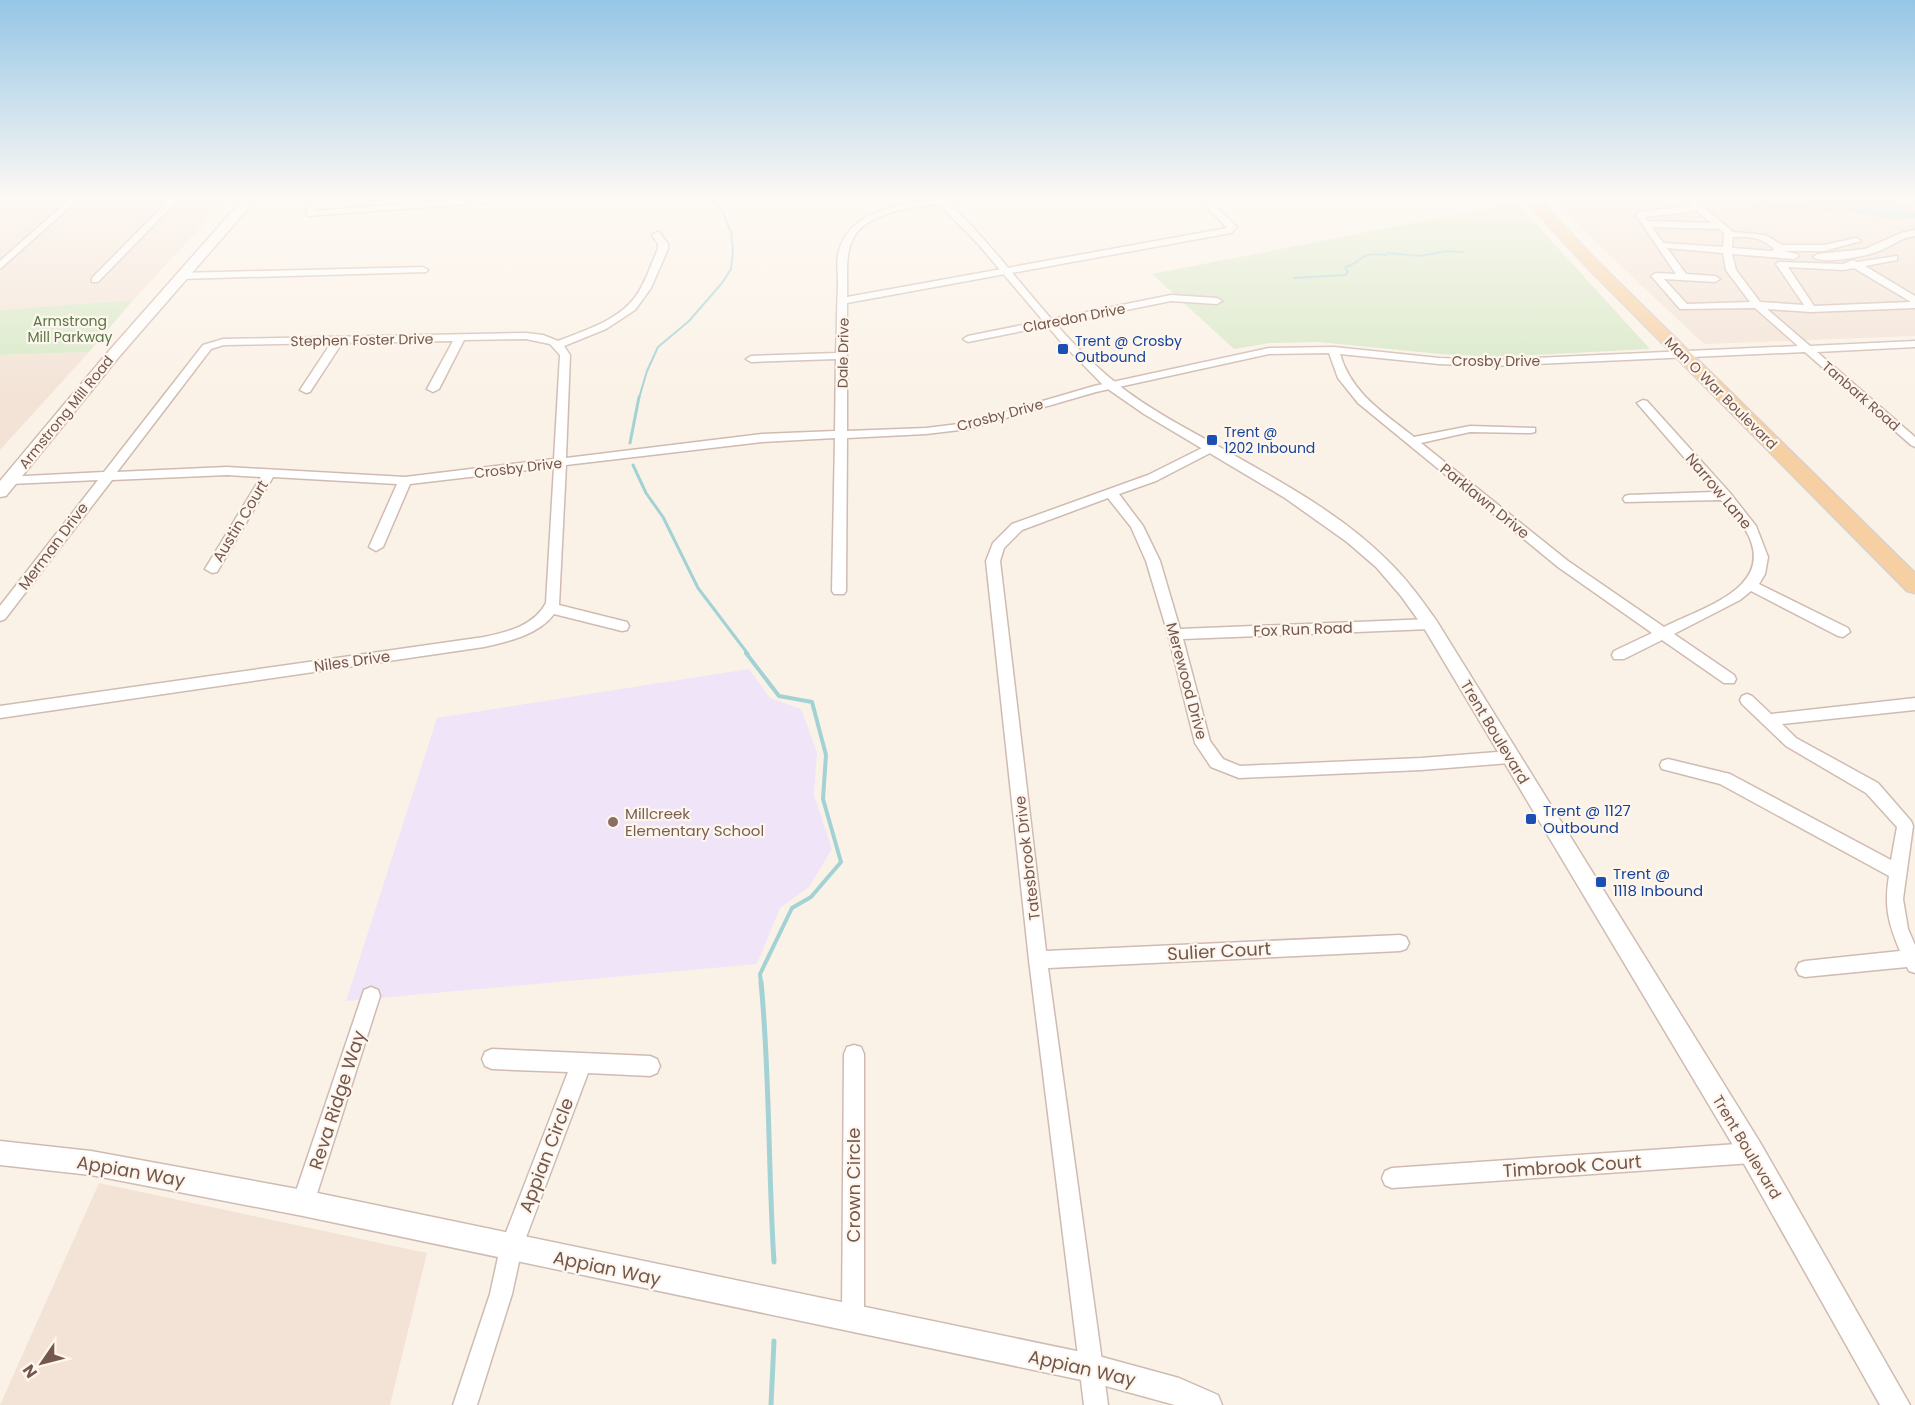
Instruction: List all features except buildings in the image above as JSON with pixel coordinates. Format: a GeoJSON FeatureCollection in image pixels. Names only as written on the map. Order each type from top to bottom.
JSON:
{"type":"FeatureCollection","features":[{"type":"Feature","properties":{"kind":"main road","name":"Armstrong Mill Road"},"geometry":{"type":"LineString","coordinates":[[5,486],[191,264]]}},
{"type":"Feature","properties":{"kind":"main road","name":"Man O War Boulevard"},"geometry":{"type":"LineString","coordinates":[[1594,264],[1915,586]]}},
{"type":"Feature","properties":{"kind":"main road","name":"Man O War Boulevard"},"geometry":{"type":"LineString","coordinates":[[1608,264],[1915,564]]}},
{"type":"Feature","properties":{"kind":"street"},"geometry":{"type":"LineString","coordinates":[[95,280],[111,264]]}},
{"type":"Feature","properties":{"kind":"street"},"geometry":{"type":"LineString","coordinates":[[622,626],[551,608],[565,355],[559,344],[604,325],[632,307],[643,292],[656,264]]}},
{"type":"Feature","properties":{"kind":"street","name":"Dale Drive"},"geometry":{"type":"LineString","coordinates":[[839,591],[843,264]]}},
{"type":"Feature","properties":{"kind":"street","name":"Trent Boulevard"},"geometry":{"type":"LineString","coordinates":[[1002,264],[1071,347],[1111,384],[1144,408],[1308,504],[1345,530],[1389,569],[1418,604],[1752,1153],[1896,1405]]}},
{"type":"Feature","properties":{"kind":"street"},"geometry":{"type":"LineString","coordinates":[[843,301],[1048,264]]}},
{"type":"Feature","properties":{"kind":"street"},"geometry":{"type":"LineString","coordinates":[[1673,264],[1683,277]]}},
{"type":"Feature","properties":{"kind":"street","name":"Tanbark Road"},"geometry":{"type":"LineString","coordinates":[[1730,264],[1731,270],[1757,305],[1915,443]]}},
{"type":"Feature","properties":{"kind":"street"},"geometry":{"type":"LineString","coordinates":[[1811,309],[1780,264],[1858,266],[1869,264]]}},
{"type":"Feature","properties":{"kind":"street"},"geometry":{"type":"LineString","coordinates":[[1854,264],[1915,300]]}},
{"type":"Feature","properties":{"kind":"street"},"geometry":{"type":"LineString","coordinates":[[180,276],[423,270]]}},
{"type":"Feature","properties":{"kind":"street"},"geometry":{"type":"LineString","coordinates":[[1715,279],[1656,276],[1684,306],[1757,305],[1811,309],[1915,305]]}},
{"type":"Feature","properties":{"kind":"street"},"geometry":{"type":"LineString","coordinates":[[1902,292],[1915,291]]}},
{"type":"Feature","properties":{"kind":"street","name":"Claredon Drive"},"geometry":{"type":"LineString","coordinates":[[968,339],[1171,298],[1217,301]]}},
{"type":"Feature","properties":{"kind":"street","name":"Stephen Foster Drive"},"geometry":{"type":"LineString","coordinates":[[107,476],[207,346],[223,342],[526,336],[559,344]]}},
{"type":"Feature","properties":{"kind":"street"},"geometry":{"type":"LineString","coordinates":[[433,389],[460,338]]}},
{"type":"Feature","properties":{"kind":"street"},"geometry":{"type":"LineString","coordinates":[[306,390],[338,341]]}},
{"type":"Feature","properties":{"kind":"street","name":"Crosby Drive"},"geometry":{"type":"LineString","coordinates":[[5,486],[107,476],[201,472],[269,473],[405,481],[762,438],[926,431],[968,426],[1111,384],[1257,352],[1299,349],[1334,350],[1480,363],[1915,344]]}},
{"type":"Feature","properties":{"kind":"street","name":"Parklawn Drive"},"geometry":{"type":"LineString","coordinates":[[1334,350],[1338,371],[1351,391],[1563,564],[1660,633],[1730,679]]}},
{"type":"Feature","properties":{"kind":"street"},"geometry":{"type":"LineString","coordinates":[[751,359],[843,356]]}},
{"type":"Feature","properties":{"kind":"street","name":"Narrow Lane"},"geometry":{"type":"LineString","coordinates":[[1642,403],[1750,526],[1759,544],[1762,560],[1760,571],[1752,586]]}},
{"type":"Feature","properties":{"kind":"street"},"geometry":{"type":"LineString","coordinates":[[1412,441],[1470,429],[1531,430]]}},
{"type":"Feature","properties":{"kind":"street","name":"Tatesbrook Drive"},"geometry":{"type":"LineString","coordinates":[[1096,1405],[1038,960],[993,561],[998,546],[1017,527],[1152,478],[1210,448]]}},
{"type":"Feature","properties":{"kind":"street","name":"Austin Court"},"geometry":{"type":"LineString","coordinates":[[212,569],[269,473]]}},
{"type":"Feature","properties":{"kind":"street","name":"Merman Drive"},"geometry":{"type":"LineString","coordinates":[[0,616],[107,476]]}},
{"type":"Feature","properties":{"kind":"street"},"geometry":{"type":"LineString","coordinates":[[376,547],[405,481]]}},
{"type":"Feature","properties":{"kind":"street","name":"Merewood Drive"},"geometry":{"type":"LineString","coordinates":[[1111,493],[1137,526],[1145,541],[1175,634],[1203,743],[1210,755],[1225,768],[1250,771],[1421,764],[1510,757]]}},
{"type":"Feature","properties":{"kind":"street"},"geometry":{"type":"LineString","coordinates":[[1629,499],[1726,496]]}},
{"type":"Feature","properties":{"kind":"street"},"geometry":{"type":"LineString","coordinates":[[1620,655],[1735,597],[1752,586],[1843,632]]}},
{"type":"Feature","properties":{"kind":"street","name":"Niles Drive"},"geometry":{"type":"LineString","coordinates":[[0,711],[484,642],[502,638],[529,627],[551,608]]}},
{"type":"Feature","properties":{"kind":"street","name":"Fox Run Road"},"geometry":{"type":"LineString","coordinates":[[1175,634],[1430,624]]}},
{"type":"Feature","properties":{"kind":"street"},"geometry":{"type":"LineString","coordinates":[[1747,700],[1791,742],[1872,788],[1910,826],[1898,872],[1894,899],[1899,929],[1913,961],[1805,969]]}},
{"type":"Feature","properties":{"kind":"street"},"geometry":{"type":"LineString","coordinates":[[1766,720],[1915,704]]}},
{"type":"Feature","properties":{"kind":"street"},"geometry":{"type":"LineString","coordinates":[[1668,765],[1724,779],[1898,872]]}},
{"type":"Feature","properties":{"kind":"street","name":"Sulier Court"},"geometry":{"type":"LineString","coordinates":[[1038,960],[1400,943]]}},
{"type":"Feature","properties":{"kind":"street","name":"Reva Ridge Way"},"geometry":{"type":"LineString","coordinates":[[303,1203],[371,996]]}},
{"type":"Feature","properties":{"kind":"street","name":"Crown Circle"},"geometry":{"type":"LineString","coordinates":[[853,1317],[854,1054]]}},
{"type":"Feature","properties":{"kind":"street"},"geometry":{"type":"LineString","coordinates":[[492,1059],[650,1066]]}},
{"type":"Feature","properties":{"kind":"street","name":"Appian Circle"},"geometry":{"type":"LineString","coordinates":[[465,1405],[501,1294],[511,1248],[582,1062]]}},
{"type":"Feature","properties":{"kind":"street","name":"Appian Way"},"geometry":{"type":"LineString","coordinates":[[0,1153],[91,1163],[303,1203],[511,1248],[853,1317],[1091,1368],[1179,1392],[1208,1405]]}},
{"type":"Feature","properties":{"kind":"street","name":"Timbrook Court"},"geometry":{"type":"LineString","coordinates":[[1392,1178],[1752,1153]]}},
{"type":"Feature","properties":{"kind":"shaded area"},"geometry":{"type":"Polygon","coordinates":[[[0,264],[167,264],[133,300],[0,310],[0,264]]]}},
{"type":"Feature","properties":{"kind":"shaded area"},"geometry":{"type":"Polygon","coordinates":[[[1618,264],[1915,264],[1915,336],[1704,344],[1618,264]]]}},
{"type":"Feature","properties":{"kind":"shaded area"},"geometry":{"type":"Polygon","coordinates":[[[89,352],[0,450],[0,355],[89,352]]]}},
{"type":"Feature","properties":{"kind":"shaded area","name":"Millcreek Elementary School"},"geometry":{"type":"Polygon","coordinates":[[[749,669],[770,698],[801,709],[817,752],[814,795],[832,849],[809,887],[780,908],[757,964],[346,1001],[437,718],[749,669]]]}},
{"type":"Feature","properties":{"kind":"shaded area"},"geometry":{"type":"Polygon","coordinates":[[[99,1183],[427,1253],[390,1405],[0,1405],[99,1183]]]}},
{"type":"Feature","properties":{"kind":"green space"},"geometry":{"type":"Polygon","coordinates":[[[1206,264],[1572,264],[1650,349],[1494,357],[1318,342],[1270,343],[1234,349],[1152,274],[1206,264]]]}},
{"type":"Feature","properties":{"kind":"green space","name":"Armstrong Mill Parkway"},"geometry":{"type":"Polygon","coordinates":[[[133,300],[89,352],[0,355],[0,310],[133,300]]]}},
{"type":"Feature","properties":{"kind":"waterway"},"geometry":{"type":"LineString","coordinates":[[639,398],[647,371],[658,347],[689,321],[722,283],[731,269],[732,264]]}},
{"type":"Feature","properties":{"kind":"waterway"},"geometry":{"type":"LineString","coordinates":[[1294,278],[1345,275],[1348,272],[1345,267],[1353,264]]}},
{"type":"Feature","properties":{"kind":"waterway"},"geometry":{"type":"LineString","coordinates":[[630,443],[639,397]]}},
{"type":"Feature","properties":{"kind":"waterway"},"geometry":{"type":"LineString","coordinates":[[633,465],[646,493],[663,517],[698,588],[748,654]]}},
{"type":"Feature","properties":{"kind":"waterway"},"geometry":{"type":"LineString","coordinates":[[746,653],[779,696],[812,702],[826,755],[823,799],[841,862],[811,897],[792,908],[760,974],[761,983]]}},
{"type":"Feature","properties":{"kind":"waterway"},"geometry":{"type":"LineString","coordinates":[[761,982],[774,1262]]}},
{"type":"Feature","properties":{"kind":"waterway"},"geometry":{"type":"LineString","coordinates":[[771,1405],[774,1341]]}},
{"type":"Feature","properties":{"kind":"place","name":"Trent @ Crosby Outbound"},"geometry":{"type":"Point","coordinates":[1063,349]}},
{"type":"Feature","properties":{"kind":"place","name":"Trent @ 1202 Inbound"},"geometry":{"type":"Point","coordinates":[1212,440]}},
{"type":"Feature","properties":{"kind":"place","name":"Trent @ 1127 Outbound"},"geometry":{"type":"Point","coordinates":[1531,819]}},
{"type":"Feature","properties":{"kind":"place","name":"Millcreek Elementary School"},"geometry":{"type":"Point","coordinates":[613,822]}},
{"type":"Feature","properties":{"kind":"place","name":"Trent @ 1118 Inbound"},"geometry":{"type":"Point","coordinates":[1601,882]}}]}
